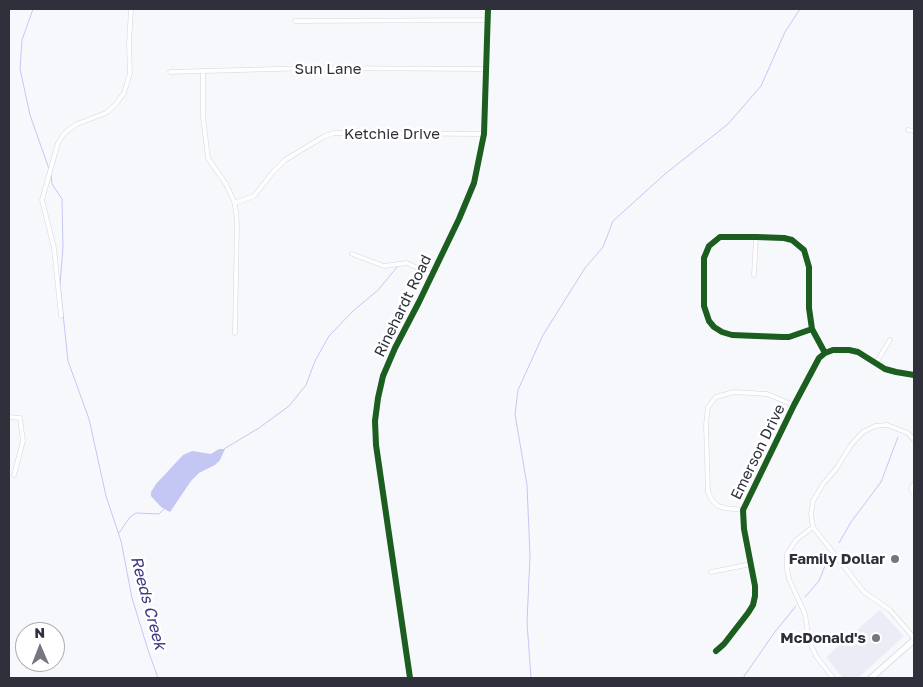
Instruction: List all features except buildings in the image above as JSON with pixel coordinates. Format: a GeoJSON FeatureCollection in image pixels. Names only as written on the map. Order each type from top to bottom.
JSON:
{"type":"FeatureCollection","features":[{"type":"Feature","properties":{"kind":"main road"},"geometry":{"type":"LineString","coordinates":[[871,678],[914,639]]}},
{"type":"Feature","properties":{"kind":"street"},"geometry":{"type":"LineString","coordinates":[[62,316],[54,248],[42,200],[58,143],[63,135],[70,128],[106,113],[124,94],[130,72],[131,9]]}},
{"type":"Feature","properties":{"kind":"street","name":"Rinehardt Road"},"geometry":{"type":"LineString","coordinates":[[410,678],[376,445],[375,421],[383,376],[470,196],[479,164],[484,134],[488,9]]}},
{"type":"Feature","properties":{"kind":"street"},"geometry":{"type":"LineString","coordinates":[[295,21],[488,20]]}},
{"type":"Feature","properties":{"kind":"street","name":"Sun Lane"},"geometry":{"type":"LineString","coordinates":[[170,72],[311,68],[486,69]]}},
{"type":"Feature","properties":{"kind":"street"},"geometry":{"type":"LineString","coordinates":[[203,71],[204,117],[208,158],[226,184],[235,203],[237,224],[235,333]]}},
{"type":"Feature","properties":{"kind":"street"},"geometry":{"type":"LineString","coordinates":[[908,130],[914,131]]}},
{"type":"Feature","properties":{"kind":"street","name":"Ketchie Drive"},"geometry":{"type":"LineString","coordinates":[[235,203],[254,196],[285,160],[323,137],[334,134],[484,134]]}},
{"type":"Feature","properties":{"kind":"street"},"geometry":{"type":"LineString","coordinates":[[812,330],[789,336],[732,334],[722,332],[714,327],[709,321],[704,306],[704,258],[709,246],[720,237],[792,240],[804,250],[809,267],[809,308],[812,330],[825,353],[833,350],[858,352],[885,369],[914,375]]}},
{"type":"Feature","properties":{"kind":"street"},"geometry":{"type":"LineString","coordinates":[[754,275],[756,237]]}},
{"type":"Feature","properties":{"kind":"street"},"geometry":{"type":"LineString","coordinates":[[352,254],[384,266],[407,263],[432,275]]}},
{"type":"Feature","properties":{"kind":"street"},"geometry":{"type":"LineString","coordinates":[[876,363],[890,340]]}},
{"type":"Feature","properties":{"kind":"street","name":"Emerson Drive"},"geometry":{"type":"LineString","coordinates":[[716,651],[738,628],[753,605],[755,586],[744,529],[744,510],[794,405],[819,358],[825,353]]}},
{"type":"Feature","properties":{"kind":"street"},"geometry":{"type":"LineString","coordinates":[[744,510],[718,506],[708,492],[706,425],[708,407],[716,397],[734,392],[767,394],[794,405]]}},
{"type":"Feature","properties":{"kind":"street"},"geometry":{"type":"LineString","coordinates":[[9,417],[20,418],[23,441],[14,475]]}},
{"type":"Feature","properties":{"kind":"street"},"geometry":{"type":"LineString","coordinates":[[914,440],[908,433],[887,425],[874,426],[863,432],[851,445],[813,501],[811,514],[813,527],[864,592],[890,610],[914,639]]}},
{"type":"Feature","properties":{"kind":"street"},"geometry":{"type":"LineString","coordinates":[[914,484],[911,488],[914,494]]}},
{"type":"Feature","properties":{"kind":"street"},"geometry":{"type":"LineString","coordinates":[[813,527],[796,540],[787,554],[787,568],[789,579],[805,614],[809,641],[816,656],[833,678]]}},
{"type":"Feature","properties":{"kind":"street"},"geometry":{"type":"LineString","coordinates":[[710,572],[751,564]]}},
{"type":"Feature","properties":{"kind":"shaded area","name":"McDonald's"},"geometry":{"type":"Polygon","coordinates":[[[880,610],[904,636],[858,678],[843,678],[826,657],[880,610]]]}},
{"type":"Feature","properties":{"kind":"water"},"geometry":{"type":"Polygon","coordinates":[[[219,449],[225,449],[220,460],[215,465],[199,473],[191,481],[170,512],[161,507],[151,496],[151,492],[156,484],[183,455],[192,451],[211,454],[219,449]]]}},
{"type":"Feature","properties":{"kind":"waterway"},"geometry":{"type":"LineString","coordinates":[[33,9],[22,40],[20,69],[30,115],[49,169]]}},
{"type":"Feature","properties":{"kind":"waterway"},"geometry":{"type":"LineString","coordinates":[[531,678],[527,622],[530,556],[527,485],[515,414],[518,390],[543,335],[585,268],[603,247],[613,221],[665,174],[728,124],[761,86],[785,32],[800,9]]}},
{"type":"Feature","properties":{"kind":"waterway","name":"Reeds Creek"},"geometry":{"type":"LineString","coordinates":[[51,175],[52,184],[62,199],[63,247],[60,285],[68,361],[89,419],[106,496],[121,541],[132,598],[158,678]]}},
{"type":"Feature","properties":{"kind":"waterway"},"geometry":{"type":"LineString","coordinates":[[224,449],[259,428],[289,406],[306,385],[315,361],[329,336],[353,311],[378,290],[398,266]]}},
{"type":"Feature","properties":{"kind":"waterway"},"geometry":{"type":"LineString","coordinates":[[839,543],[851,522],[881,482],[898,437]]}},
{"type":"Feature","properties":{"kind":"waterway"},"geometry":{"type":"LineString","coordinates":[[119,533],[130,517],[136,513],[159,514],[165,508]]}},
{"type":"Feature","properties":{"kind":"waterway"},"geometry":{"type":"LineString","coordinates":[[805,597],[819,581],[829,556]]}},
{"type":"Feature","properties":{"kind":"waterway"},"geometry":{"type":"LineString","coordinates":[[743,678],[774,633],[796,606]]}},
{"type":"Feature","properties":{"kind":"cycle path"},"geometry":{"type":"LineString","coordinates":[[410,678],[376,445],[375,421],[383,376],[459,219],[474,183],[484,134],[488,9]]}},
{"type":"Feature","properties":{"kind":"cycle path"},"geometry":{"type":"LineString","coordinates":[[812,329],[789,337],[782,337],[732,335],[714,327],[709,321],[704,306],[704,258],[709,246],[720,237],[784,238],[792,240],[804,250],[809,267],[809,308],[812,329],[825,353]]}},
{"type":"Feature","properties":{"kind":"cycle path"},"geometry":{"type":"LineString","coordinates":[[716,651],[724,644],[748,613],[753,605],[755,596],[755,586],[744,529],[743,510],[819,358],[833,350],[849,350],[858,352],[885,369],[914,375]]}},
{"type":"Feature","properties":{"kind":"place","name":"Family Dollar"},"geometry":{"type":"Point","coordinates":[895,559]}},
{"type":"Feature","properties":{"kind":"place","name":"McDonald's"},"geometry":{"type":"Point","coordinates":[876,638]}}]}
